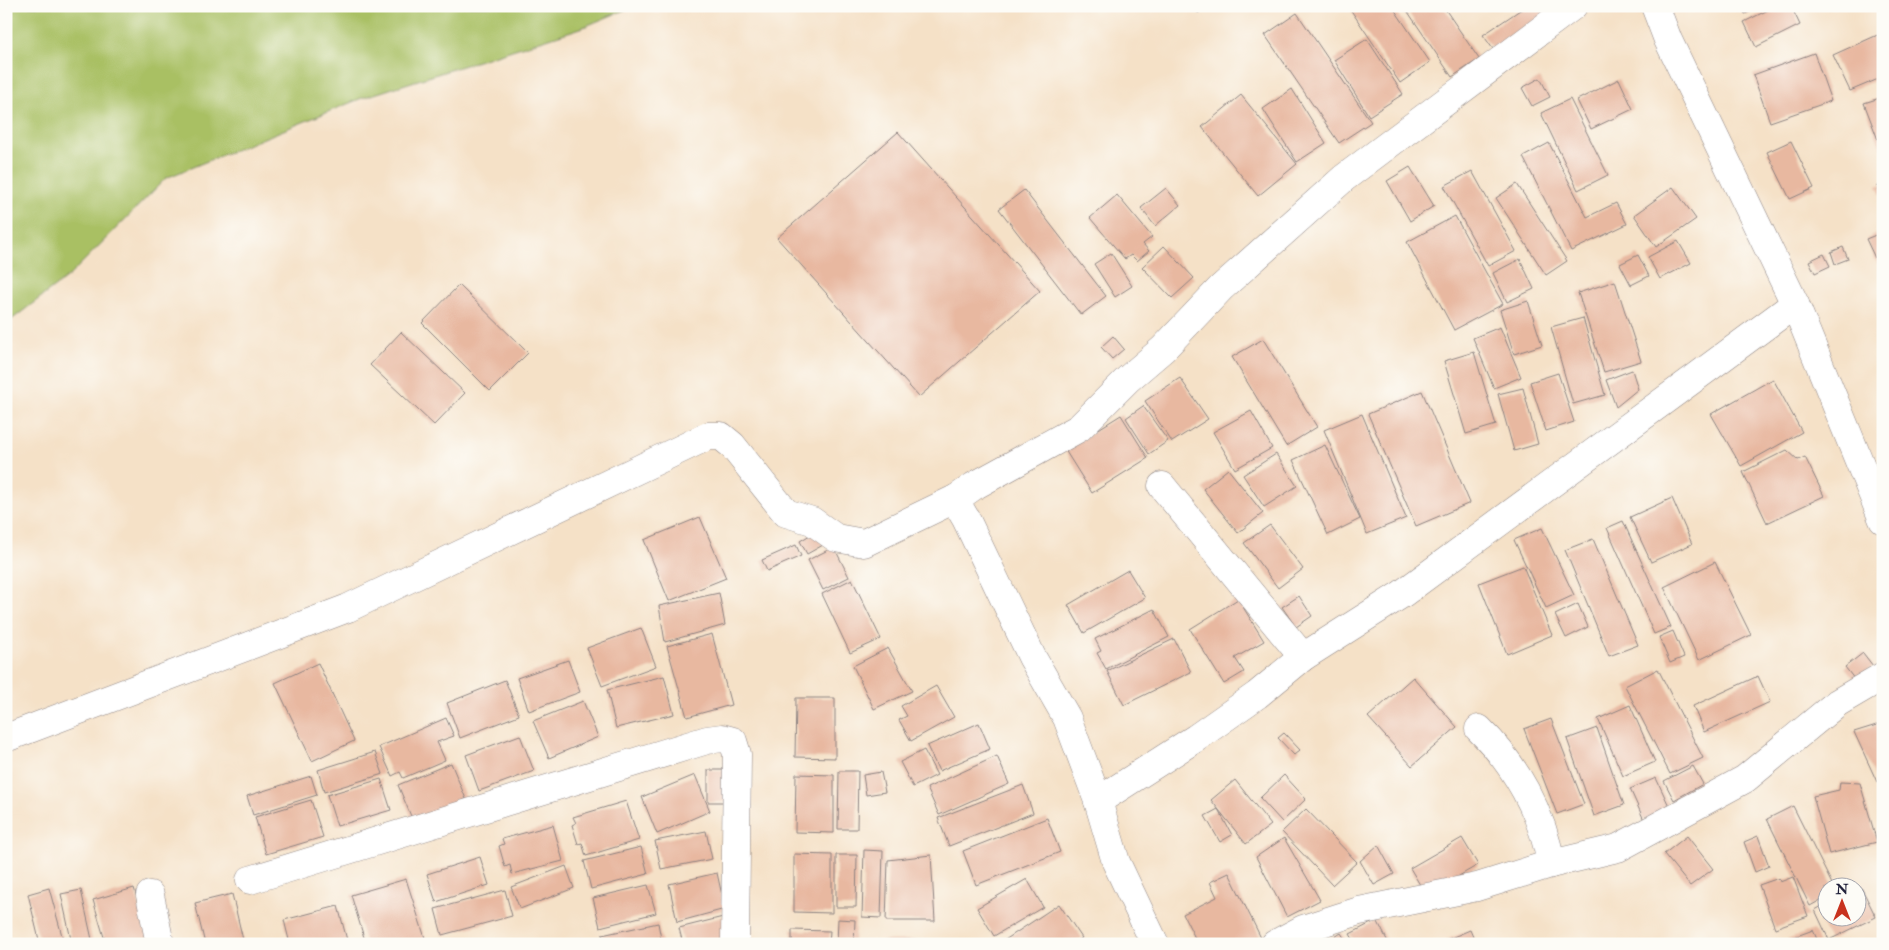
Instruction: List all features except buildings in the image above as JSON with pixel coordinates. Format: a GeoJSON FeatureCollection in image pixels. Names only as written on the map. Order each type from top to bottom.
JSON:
{"type":"FeatureCollection","features":[{"type":"Feature","properties":{"kind":"street"},"geometry":{"type":"LineString","coordinates":[[6,738],[348,608],[708,436],[721,436],[732,445],[786,513],[812,521],[836,538],[864,543],[957,498],[974,486],[1079,428],[1128,379],[1163,349],[1221,288],[1344,178],[1573,6]]}},
{"type":"Feature","properties":{"kind":"street"},"geometry":{"type":"LineString","coordinates":[[1655,6],[1668,40],[1795,304],[1883,520]]}},
{"type":"Feature","properties":{"kind":"street"},"geometry":{"type":"LineString","coordinates":[[1098,801],[1257,695],[1303,657],[1402,594],[1795,304]]}},
{"type":"Feature","properties":{"kind":"street"},"geometry":{"type":"LineString","coordinates":[[1162,486],[1303,657]]}},
{"type":"Feature","properties":{"kind":"street"},"geometry":{"type":"LineString","coordinates":[[957,498],[958,507],[1032,657],[1067,718],[1098,801],[1116,862],[1156,944]]}},
{"type":"Feature","properties":{"kind":"street"},"geometry":{"type":"LineString","coordinates":[[1275,944],[1303,929],[1359,911],[1477,887],[1551,864],[1618,848],[1746,779],[1837,703],[1883,676]]}},
{"type":"Feature","properties":{"kind":"street"},"geometry":{"type":"LineString","coordinates":[[1479,729],[1497,747],[1534,806],[1548,846],[1551,864]]}},
{"type":"Feature","properties":{"kind":"street"},"geometry":{"type":"LineString","coordinates":[[250,880],[707,740],[722,738],[733,741],[737,754],[735,944]]}},
{"type":"Feature","properties":{"kind":"street"},"geometry":{"type":"LineString","coordinates":[[150,894],[160,944]]}},
{"type":"Feature","properties":{"kind":"green space"},"geometry":{"type":"Polygon","coordinates":[[[6,6],[634,6],[581,28],[362,98],[166,178],[70,275],[6,324],[6,6]]]}}]}
